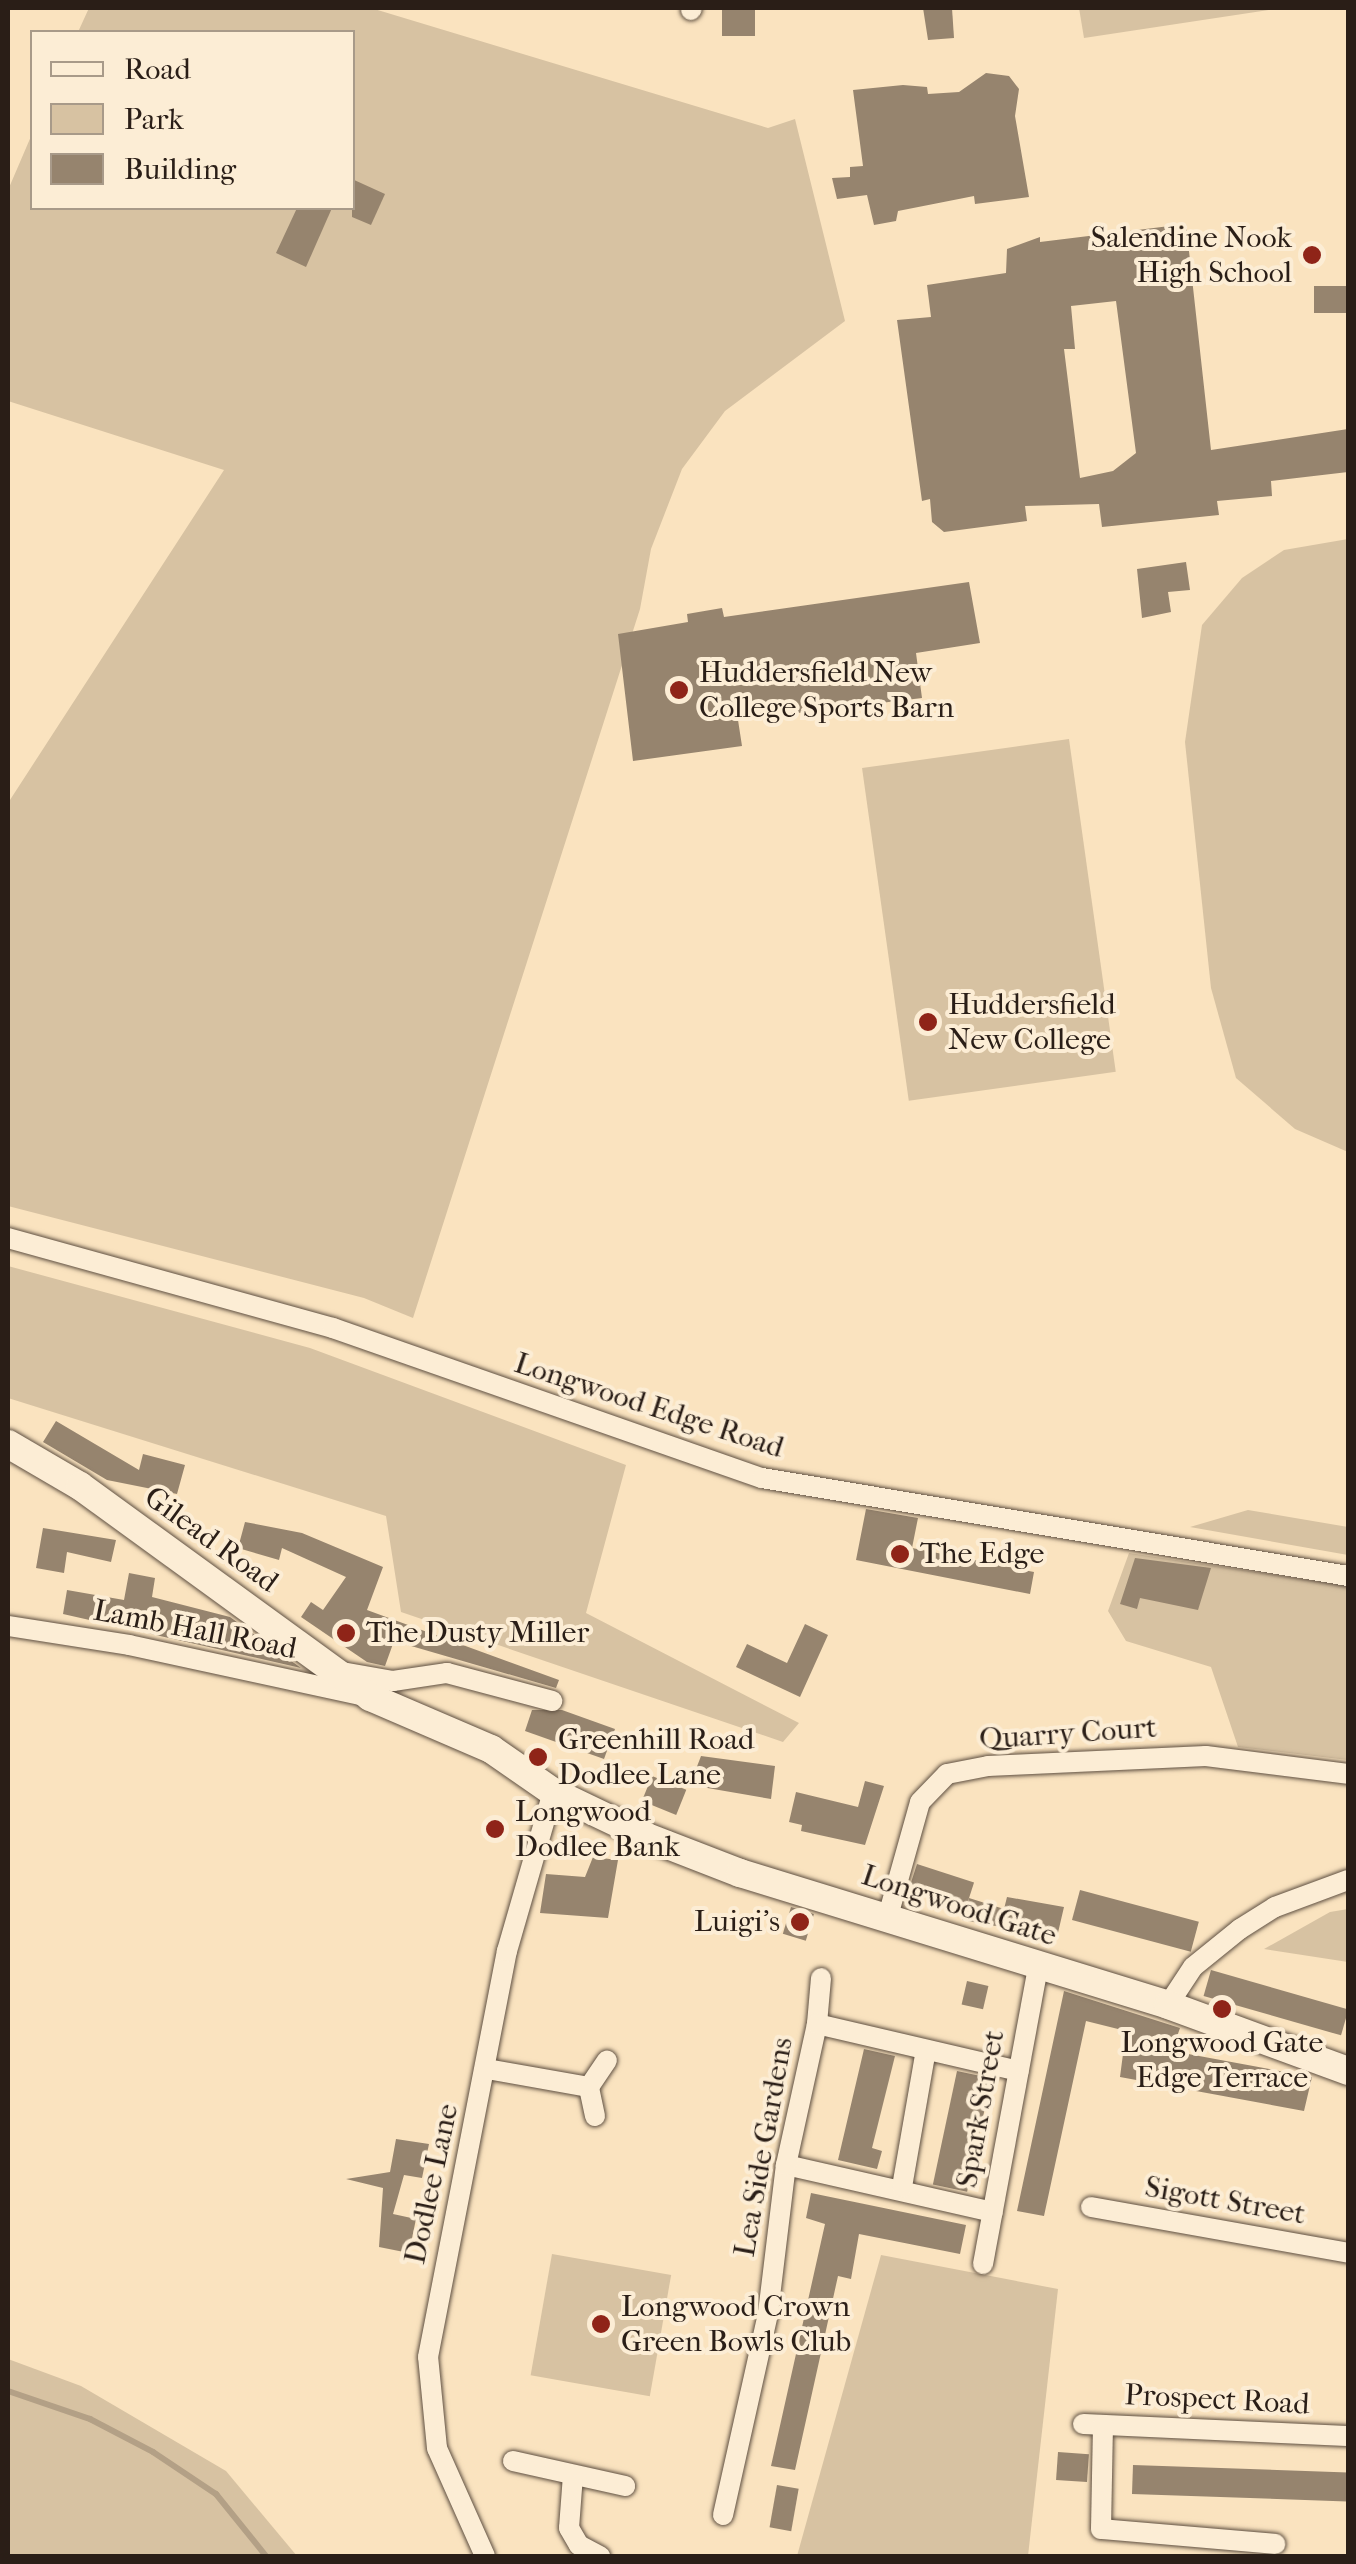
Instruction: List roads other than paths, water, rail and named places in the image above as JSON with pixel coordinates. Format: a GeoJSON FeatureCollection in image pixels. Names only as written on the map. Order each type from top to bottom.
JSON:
{"type":"FeatureCollection","features":[{"type":"Feature","properties":{"kind":"street","name":"Longwood Edge Road"},"geometry":{"type":"LineString","coordinates":[[8,1238],[333,1328],[762,1478],[1348,1576]]}},
{"type":"Feature","properties":{"kind":"street","name":"Gilead Road"},"geometry":{"type":"LineString","coordinates":[[8,1444],[80,1486],[340,1672],[370,1698]]}},
{"type":"Feature","properties":{"kind":"street","name":"Lamb Hall Road"},"geometry":{"type":"LineString","coordinates":[[8,1626],[129,1645],[370,1698]]}},
{"type":"Feature","properties":{"kind":"street"},"geometry":{"type":"LineString","coordinates":[[340,1672],[394,1681],[448,1674],[552,1701]]}},
{"type":"Feature","properties":{"kind":"street","name":"Longwood Gate"},"geometry":{"type":"LineString","coordinates":[[370,1698],[490,1749],[550,1806],[740,1874],[1168,2004],[1348,2071]]}},
{"type":"Feature","properties":{"kind":"street","name":"Quarry Court"},"geometry":{"type":"LineString","coordinates":[[888,1916],[920,1802],[946,1774],[988,1766],[1206,1756],[1348,1774]]}},
{"type":"Feature","properties":{"kind":"street","name":"Dodlee Lane"},"geometry":{"type":"LineString","coordinates":[[485,2556],[437,2448],[428,2389],[441,2286],[487,2069],[507,1951],[550,1806]]}},
{"type":"Feature","properties":{"kind":"street"},"geometry":{"type":"LineString","coordinates":[[1168,2004],[1193,1968],[1240,1928],[1275,1907],[1348,1880]]}},
{"type":"Feature","properties":{"kind":"street","name":"Spark Street"},"geometry":{"type":"LineString","coordinates":[[983,2264],[1038,1966]]}},
{"type":"Feature","properties":{"kind":"street","name":"Lea Side Gardens"},"geometry":{"type":"LineString","coordinates":[[723,2516],[768,2313],[786,2165],[817,2024],[822,1978]]}},
{"type":"Feature","properties":{"kind":"street","name":"Lea Side Gardens"},"geometry":{"type":"LineString","coordinates":[[817,2024],[1019,2072]]}},
{"type":"Feature","properties":{"kind":"street"},"geometry":{"type":"LineString","coordinates":[[902,2188],[926,2050]]}},
{"type":"Feature","properties":{"kind":"street"},"geometry":{"type":"LineString","coordinates":[[595,2116],[589,2087],[608,2060]]}},
{"type":"Feature","properties":{"kind":"street"},"geometry":{"type":"LineString","coordinates":[[487,2069],[589,2087]]}},
{"type":"Feature","properties":{"kind":"street"},"geometry":{"type":"LineString","coordinates":[[786,2165],[902,2188],[993,2212]]}},
{"type":"Feature","properties":{"kind":"street","name":"Sigott Street"},"geometry":{"type":"LineString","coordinates":[[1090,2206],[1348,2253]]}},
{"type":"Feature","properties":{"kind":"street","name":"Prospect Road"},"geometry":{"type":"LineString","coordinates":[[1275,2544],[1101,2529],[1093,2425],[1348,2436]]}},
{"type":"Feature","properties":{"kind":"street"},"geometry":{"type":"LineString","coordinates":[[512,2461],[625,2486]]}},
{"type":"Feature","properties":{"kind":"street"},"geometry":{"type":"LineString","coordinates":[[573,2474],[569,2528],[579,2545],[600,2556]]}},
{"type":"Feature","properties":{"kind":"waterway"},"geometry":{"type":"LineString","coordinates":[[8,2391],[90,2419],[153,2452],[216,2494],[266,2556]]}},
{"type":"Feature","properties":{"kind":"place","name":"Salendine Nook High School"},"geometry":{"type":"Point","coordinates":[1312,255]}},
{"type":"Feature","properties":{"kind":"place","name":"Huddersfield New College Sports Barn"},"geometry":{"type":"Point","coordinates":[679,690]}},
{"type":"Feature","properties":{"kind":"place","name":"Huddersfield New College"},"geometry":{"type":"Point","coordinates":[928,1022]}},
{"type":"Feature","properties":{"kind":"place","name":"The Edge"},"geometry":{"type":"Point","coordinates":[900,1554]}},
{"type":"Feature","properties":{"kind":"place","name":"The Dusty Miller"},"geometry":{"type":"Point","coordinates":[346,1633]}},
{"type":"Feature","properties":{"kind":"place","name":"Greenhill Road Dodlee Lane"},"geometry":{"type":"Point","coordinates":[538,1757]}},
{"type":"Feature","properties":{"kind":"place","name":"Longwood Dodlee Bank"},"geometry":{"type":"Point","coordinates":[495,1829]}},
{"type":"Feature","properties":{"kind":"place","name":"Luigi's"},"geometry":{"type":"Point","coordinates":[800,1922]}},
{"type":"Feature","properties":{"kind":"place","name":"Longwood Gate Edge Terrace"},"geometry":{"type":"Point","coordinates":[1222,2009]}},
{"type":"Feature","properties":{"kind":"place","name":"Longwood Crown Green Bowls Club"},"geometry":{"type":"Point","coordinates":[601,2324]}}]}
